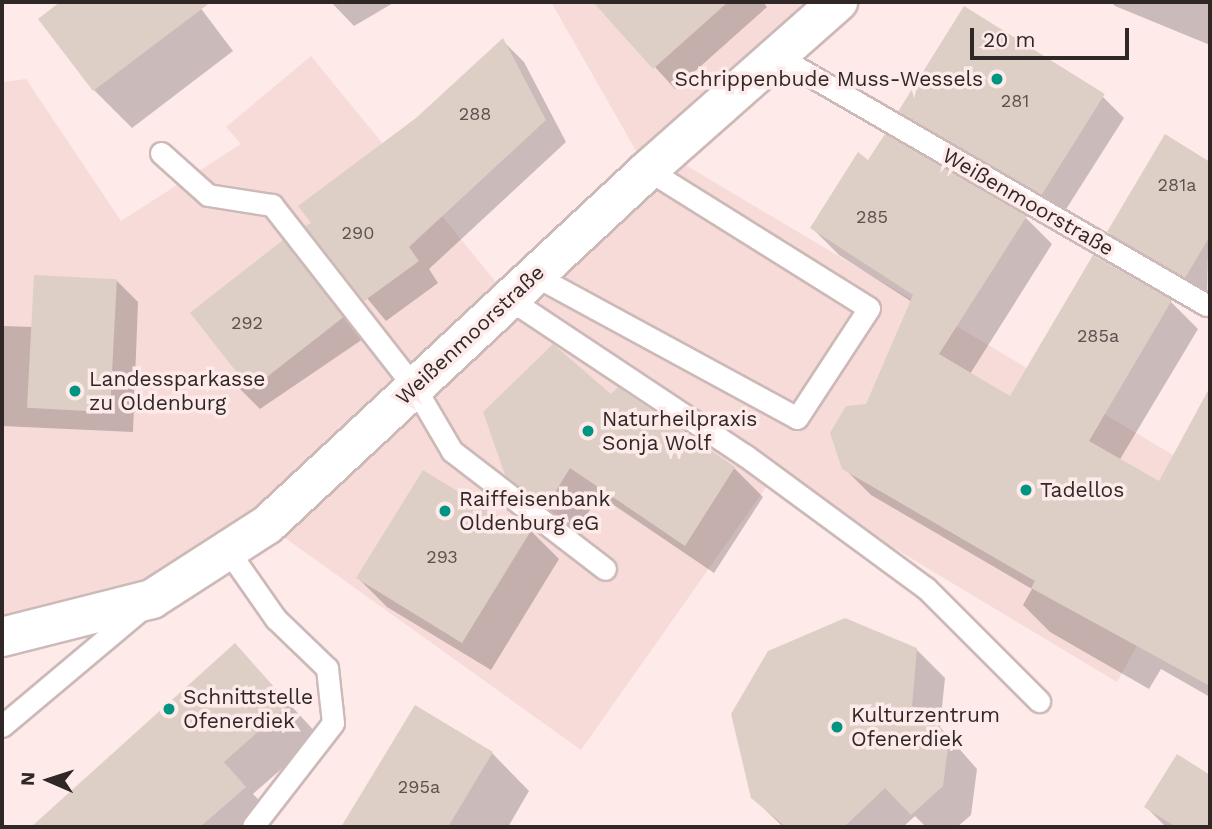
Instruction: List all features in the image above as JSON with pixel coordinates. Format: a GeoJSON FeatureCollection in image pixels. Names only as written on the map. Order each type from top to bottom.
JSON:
{"type":"FeatureCollection","features":[{"type":"Feature","properties":{"kind":"street","name":"Weißenmoorstraße"},"geometry":{"type":"LineString","coordinates":[[2,637],[152,599],[229,552],[267,525],[648,170],[838,2]]}},
{"type":"Feature","properties":{"kind":"lane","name":"Weißenmoorstraße"},"geometry":{"type":"LineString","coordinates":[[777,56],[1206,305]]}},
{"type":"Feature","properties":{"kind":"lane"},"geometry":{"type":"LineString","coordinates":[[161,153],[208,195],[272,205],[415,388],[452,451],[606,569]]}},
{"type":"Feature","properties":{"kind":"lane"},"geometry":{"type":"LineString","coordinates":[[521,287],[797,418],[869,308],[648,170]]}},
{"type":"Feature","properties":{"kind":"lane"},"geometry":{"type":"LineString","coordinates":[[521,287],[926,588],[1039,701]]}},
{"type":"Feature","properties":{"kind":"lane"},"geometry":{"type":"LineString","coordinates":[[229,552],[276,619],[327,668],[332,723],[253,826]]}},
{"type":"Feature","properties":{"kind":"lane"},"geometry":{"type":"LineString","coordinates":[[2,726],[152,599]]}},
{"type":"Feature","properties":{"kind":"shaded area"},"geometry":{"type":"Polygon","coordinates":[[[551,2],[839,2],[667,154],[1210,477],[1210,513],[1117,682],[774,476],[581,750],[267,525],[146,592],[2,617],[4,82],[26,79],[121,221],[241,144],[226,127],[311,56],[509,298],[647,170],[551,2]]]}},
{"type":"Feature","properties":{"kind":"building"},"geometry":{"type":"Polygon","coordinates":[[[60,2],[211,2],[93,91],[38,19],[60,2]]]}},
{"type":"Feature","properties":{"kind":"building"},"geometry":{"type":"Polygon","coordinates":[[[593,2],[728,2],[653,69],[593,2]]]}},
{"type":"Feature","properties":{"kind":"building"},"geometry":{"type":"Polygon","coordinates":[[[964,6],[1105,94],[1039,199],[898,111],[964,6]]]}},
{"type":"Feature","properties":{"kind":"building"},"geometry":{"type":"Polygon","coordinates":[[[503,38],[546,120],[409,247],[419,261],[364,301],[305,226],[311,223],[298,206],[416,118],[503,38]]]}},
{"type":"Feature","properties":{"kind":"building"},"geometry":{"type":"Polygon","coordinates":[[[885,134],[1027,216],[939,354],[1010,396],[1093,255],[1172,300],[1089,441],[1159,481],[1210,387],[1210,686],[1031,588],[1035,581],[842,469],[830,433],[846,406],[866,404],[913,295],[810,228],[858,152],[868,160],[885,134]]]}},
{"type":"Feature","properties":{"kind":"building"},"geometry":{"type":"Polygon","coordinates":[[[1165,134],[1210,162],[1210,236],[1185,278],[1107,232],[1165,134]]]}},
{"type":"Feature","properties":{"kind":"building"},"geometry":{"type":"Polygon","coordinates":[[[283,240],[343,317],[250,390],[190,313],[283,240]]]}},
{"type":"Feature","properties":{"kind":"building"},"geometry":{"type":"Polygon","coordinates":[[[34,275],[117,279],[110,412],[27,408],[34,275]]]}},
{"type":"Feature","properties":{"kind":"building","name":"Naturheilpraxis Sonja Wolf"},"geometry":{"type":"Polygon","coordinates":[[[553,344],[611,394],[618,387],[735,467],[685,546],[570,468],[546,507],[505,475],[483,412],[553,344]]]}},
{"type":"Feature","properties":{"kind":"building"},"geometry":{"type":"Polygon","coordinates":[[[423,470],[524,532],[520,520],[532,529],[462,643],[356,578],[423,470]]]}},
{"type":"Feature","properties":{"kind":"building","name":"Kulturzentrum Ofenerdiek"},"geometry":{"type":"Polygon","coordinates":[[[845,618],[917,648],[912,706],[930,714],[949,739],[943,786],[911,815],[885,788],[844,827],[786,827],[751,798],[731,714],[768,651],[845,618]]]}},
{"type":"Feature","properties":{"kind":"building"},"geometry":{"type":"Polygon","coordinates":[[[235,643],[289,704],[224,762],[246,787],[200,827],[31,827],[235,643]]]}},
{"type":"Feature","properties":{"kind":"building"},"geometry":{"type":"Polygon","coordinates":[[[415,705],[493,752],[448,827],[341,827],[415,705]]]}},
{"type":"Feature","properties":{"kind":"building"},"geometry":{"type":"Polygon","coordinates":[[[1177,754],[1210,775],[1210,827],[1176,827],[1144,807],[1177,754]]]}},
{"type":"Feature","properties":{"kind":"place","name":"Schrippenbude Muss-Wessels"},"geometry":{"type":"Point","coordinates":[997,79]}},
{"type":"Feature","properties":{"kind":"place","name":"Landessparkasse zu Oldenburg"},"geometry":{"type":"Point","coordinates":[75,391]}},
{"type":"Feature","properties":{"kind":"place","name":"Naturheilpraxis Sonja Wolf"},"geometry":{"type":"Point","coordinates":[588,431]}},
{"type":"Feature","properties":{"kind":"place","name":"Tadellos"},"geometry":{"type":"Point","coordinates":[1026,490]}},
{"type":"Feature","properties":{"kind":"place","name":"Raiffeisenbank Oldenburg eG"},"geometry":{"type":"Point","coordinates":[445,511]}},
{"type":"Feature","properties":{"kind":"place","name":"Schnittstelle Ofenerdiek"},"geometry":{"type":"Point","coordinates":[169,709]}},
{"type":"Feature","properties":{"kind":"place","name":"Kulturzentrum Ofenerdiek"},"geometry":{"type":"Point","coordinates":[837,727]}}]}
